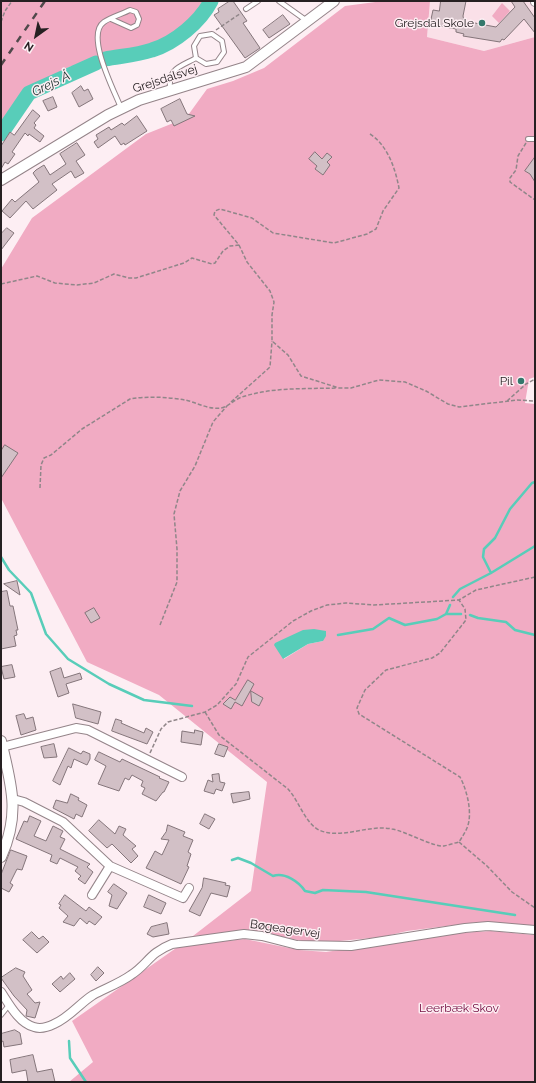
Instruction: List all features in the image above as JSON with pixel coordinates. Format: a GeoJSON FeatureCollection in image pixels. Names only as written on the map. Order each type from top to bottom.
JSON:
{"type":"FeatureCollection","features":[{"type":"Feature","properties":{"kind":"street","name":"Grejsdalsvej"},"geometry":{"type":"LineString","coordinates":[[1,180],[108,115],[121,109],[170,90],[246,67],[262,57],[334,1]]}},
{"type":"Feature","properties":{"kind":"street"},"geometry":{"type":"LineString","coordinates":[[1,857],[11,828],[13,799],[12,784],[2,744],[76,728],[88,730],[148,758],[182,777]]}},
{"type":"Feature","properties":{"kind":"street"},"geometry":{"type":"LineString","coordinates":[[13,799],[24,802],[63,822],[110,866],[183,898],[189,888]]}},
{"type":"Feature","properties":{"kind":"street"},"geometry":{"type":"LineString","coordinates":[[92,895],[110,866]]}},
{"type":"Feature","properties":{"kind":"street","name":"Bøgeagervej"},"geometry":{"type":"LineString","coordinates":[[1,992],[9,1005],[26,1023],[34,1027],[45,1028],[56,1024],[92,996],[132,975],[151,955],[161,948],[172,944],[244,934],[262,936],[297,945],[351,946],[465,928],[488,926],[535,930]]}},
{"type":"Feature","properties":{"kind":"lane"},"geometry":{"type":"LineString","coordinates":[[246,10],[258,1]]}},
{"type":"Feature","properties":{"kind":"lane"},"geometry":{"type":"LineString","coordinates":[[279,1],[307,21]]}},
{"type":"Feature","properties":{"kind":"lane"},"geometry":{"type":"LineString","coordinates":[[111,19],[131,28],[137,25],[139,19],[136,12],[130,10],[104,22],[97,31],[97,45],[121,109]]}},
{"type":"Feature","properties":{"kind":"lane"},"geometry":{"type":"LineString","coordinates":[[206,34],[212,34],[222,41],[224,52],[222,58],[212,64],[206,64],[196,58],[194,52],[196,40],[206,34]]}},
{"type":"Feature","properties":{"kind":"lane"},"geometry":{"type":"LineString","coordinates":[[170,90],[168,78],[173,71],[196,58]]}},
{"type":"Feature","properties":{"kind":"lane"},"geometry":{"type":"LineString","coordinates":[[528,139],[535,139]]}},
{"type":"Feature","properties":{"kind":"lane"},"geometry":{"type":"LineString","coordinates":[[1,1015],[9,1005]]}},
{"type":"Feature","properties":{"kind":"path"},"geometry":{"type":"LineString","coordinates":[[1,22],[4,11],[12,1]]}},
{"type":"Feature","properties":{"kind":"path"},"geometry":{"type":"LineString","coordinates":[[212,34],[246,10]]}},
{"type":"Feature","properties":{"kind":"path"},"geometry":{"type":"LineString","coordinates":[[160,625],[178,582],[174,514],[180,490],[195,466],[213,422],[228,405],[266,373],[270,367],[274,302],[270,291],[247,262],[239,245],[214,215],[216,209],[252,218],[272,233],[334,242],[367,234],[376,229],[383,211],[399,188],[397,178],[384,146],[370,134]]}},
{"type":"Feature","properties":{"kind":"path"},"geometry":{"type":"LineString","coordinates":[[528,139],[518,156],[516,170],[510,178],[510,182],[535,200]]}},
{"type":"Feature","properties":{"kind":"path"},"geometry":{"type":"LineString","coordinates":[[1,284],[37,276],[55,283],[77,286],[94,283],[114,274],[129,278],[136,278],[184,263],[192,258],[212,264],[215,263],[226,249],[239,245]]}},
{"type":"Feature","properties":{"kind":"path"},"geometry":{"type":"LineString","coordinates":[[272,341],[288,355],[302,376],[339,388]]}},
{"type":"Feature","properties":{"kind":"path"},"geometry":{"type":"LineString","coordinates":[[507,401],[526,384],[535,379]]}},
{"type":"Feature","properties":{"kind":"path"},"geometry":{"type":"LineString","coordinates":[[40,488],[41,465],[44,458],[51,455],[82,429],[130,399],[138,397],[185,400],[214,408],[221,408],[241,397],[256,394],[289,389],[351,388],[379,380],[405,382],[426,391],[448,404],[459,407],[507,401],[535,401]]}},
{"type":"Feature","properties":{"kind":"path"},"geometry":{"type":"LineString","coordinates":[[148,758],[161,728],[168,722],[205,712],[217,705],[236,684],[248,657],[293,621],[311,611],[327,605],[346,603],[374,605],[459,600],[476,590],[535,577]]}},
{"type":"Feature","properties":{"kind":"path"},"geometry":{"type":"LineString","coordinates":[[205,712],[219,736],[288,789],[297,800],[306,818],[318,829],[328,833],[338,833],[369,828],[392,829],[443,846],[459,842],[468,827],[470,818],[465,786],[460,777],[359,714],[356,708],[365,690],[386,670],[432,658],[440,653],[466,620],[466,609],[459,600]]}},
{"type":"Feature","properties":{"kind":"path"},"geometry":{"type":"LineString","coordinates":[[459,842],[487,866],[512,892],[535,908]]}},
{"type":"Feature","properties":{"kind":"shaded area","name":"Grejsdal Skole"},"geometry":{"type":"Polygon","coordinates":[[[430,1],[529,1],[535,10],[535,37],[484,51],[427,37],[430,1]]]}},
{"type":"Feature","properties":{"kind":"shaded area"},"geometry":{"type":"Polygon","coordinates":[[[314,629],[326,631],[326,636],[323,641],[308,644],[283,659],[274,645],[275,643],[303,630],[314,629]]]}},
{"type":"Feature","properties":{"kind":"green space"},"geometry":{"type":"Polygon","coordinates":[[[1,1],[209,1],[199,13],[160,43],[69,67],[25,91],[1,128],[1,1]]]}},
{"type":"Feature","properties":{"kind":"green space"},"geometry":{"type":"Polygon","coordinates":[[[383,1],[430,1],[427,37],[484,51],[535,37],[535,377],[529,379],[525,403],[535,404],[535,926],[479,922],[407,931],[382,937],[329,942],[302,941],[255,931],[193,936],[251,891],[267,782],[159,695],[87,662],[1,498],[1,269],[32,218],[146,134],[186,118],[207,89],[233,81],[264,68],[345,6],[383,1]],[[323,641],[275,643],[284,659],[308,644],[323,641]]]}},
{"type":"Feature","properties":{"kind":"green space"},"geometry":{"type":"Polygon","coordinates":[[[502,3],[510,11],[499,23],[492,16],[502,3]]]}},
{"type":"Feature","properties":{"kind":"green space","name":"Leerbæk Skov"},"geometry":{"type":"Polygon","coordinates":[[[491,931],[535,935],[535,1082],[69,1082],[93,1062],[72,1021],[179,946],[245,939],[299,950],[326,952],[444,934],[491,931]]]}},
{"type":"Feature","properties":{"kind":"building"},"geometry":{"type":"Polygon","coordinates":[[[230,1],[233,1],[247,21],[243,23],[260,48],[245,58],[214,15],[219,12],[218,9],[230,1]]]}},
{"type":"Feature","properties":{"kind":"building"},"geometry":{"type":"Polygon","coordinates":[[[441,1],[466,1],[463,16],[464,21],[496,27],[515,7],[511,1],[523,1],[535,18],[535,33],[524,19],[504,40],[502,39],[500,42],[463,36],[464,34],[456,32],[456,29],[430,24],[433,10],[439,11],[441,1]]]}},
{"type":"Feature","properties":{"kind":"building"},"geometry":{"type":"Polygon","coordinates":[[[283,15],[290,24],[269,38],[263,30],[283,15]]]}},
{"type":"Feature","properties":{"kind":"building"},"geometry":{"type":"Polygon","coordinates":[[[81,86],[84,91],[88,89],[93,99],[79,107],[72,93],[81,86]]]}},
{"type":"Feature","properties":{"kind":"building"},"geometry":{"type":"Polygon","coordinates":[[[53,97],[57,107],[48,111],[43,101],[53,97]]]}},
{"type":"Feature","properties":{"kind":"building"},"geometry":{"type":"Polygon","coordinates":[[[180,99],[187,114],[195,116],[174,126],[171,120],[167,122],[161,109],[180,99]]]}},
{"type":"Feature","properties":{"kind":"building"},"geometry":{"type":"Polygon","coordinates":[[[33,110],[40,116],[34,123],[36,125],[34,128],[44,136],[40,142],[29,134],[28,136],[25,133],[12,152],[15,154],[8,164],[5,162],[1,169],[1,146],[10,132],[14,135],[33,110]]]}},
{"type":"Feature","properties":{"kind":"building"},"geometry":{"type":"Polygon","coordinates":[[[137,116],[147,131],[125,145],[124,143],[121,145],[115,136],[98,148],[94,142],[98,139],[96,135],[109,127],[111,130],[122,123],[124,125],[137,116]]]}},
{"type":"Feature","properties":{"kind":"building"},"geometry":{"type":"Polygon","coordinates":[[[77,143],[85,155],[76,161],[84,173],[75,178],[71,171],[52,184],[57,190],[33,209],[26,201],[10,218],[2,211],[12,199],[15,202],[39,182],[33,173],[36,170],[44,165],[50,175],[66,164],[60,154],[77,143]]]}},
{"type":"Feature","properties":{"kind":"building"},"geometry":{"type":"Polygon","coordinates":[[[315,152],[322,159],[327,153],[332,157],[327,162],[330,165],[323,175],[315,169],[317,166],[309,159],[315,152]]]}},
{"type":"Feature","properties":{"kind":"building"},"geometry":{"type":"Polygon","coordinates":[[[535,157],[535,182],[530,174],[525,171],[535,157]]]}},
{"type":"Feature","properties":{"kind":"building"},"geometry":{"type":"Polygon","coordinates":[[[7,228],[14,233],[1,250],[1,234],[7,228]]]}},
{"type":"Feature","properties":{"kind":"building"},"geometry":{"type":"Polygon","coordinates":[[[5,445],[18,453],[1,478],[1,451],[5,445]]]}},
{"type":"Feature","properties":{"kind":"building"},"geometry":{"type":"Polygon","coordinates":[[[17,581],[20,595],[4,584],[17,581]]]}},
{"type":"Feature","properties":{"kind":"building"},"geometry":{"type":"Polygon","coordinates":[[[7,591],[10,606],[13,606],[18,630],[16,630],[17,635],[14,636],[16,646],[1,649],[1,592],[7,591]]]}},
{"type":"Feature","properties":{"kind":"building"},"geometry":{"type":"Polygon","coordinates":[[[94,608],[100,618],[91,623],[85,613],[94,608]]]}},
{"type":"Feature","properties":{"kind":"building"},"geometry":{"type":"Polygon","coordinates":[[[12,665],[15,677],[4,679],[1,667],[12,665]]]}},
{"type":"Feature","properties":{"kind":"building"},"geometry":{"type":"Polygon","coordinates":[[[61,668],[64,678],[80,673],[82,679],[66,684],[69,693],[58,697],[50,672],[61,668]]]}},
{"type":"Feature","properties":{"kind":"building"},"geometry":{"type":"Polygon","coordinates":[[[248,680],[254,684],[242,706],[235,702],[231,709],[223,704],[230,697],[235,700],[248,680]]]}},
{"type":"Feature","properties":{"kind":"building"},"geometry":{"type":"Polygon","coordinates":[[[251,691],[263,698],[259,706],[252,702],[251,691]]]}},
{"type":"Feature","properties":{"kind":"building"},"geometry":{"type":"Polygon","coordinates":[[[73,704],[101,712],[98,724],[76,718],[73,704]]]}},
{"type":"Feature","properties":{"kind":"building"},"geometry":{"type":"Polygon","coordinates":[[[24,714],[26,719],[33,717],[36,730],[21,735],[16,716],[24,714]]]}},
{"type":"Feature","properties":{"kind":"building"},"geometry":{"type":"Polygon","coordinates":[[[116,719],[122,721],[121,723],[144,733],[146,728],[153,732],[147,744],[112,731],[116,719]]]}},
{"type":"Feature","properties":{"kind":"building"},"geometry":{"type":"Polygon","coordinates":[[[195,730],[203,732],[201,745],[181,742],[182,731],[194,733],[195,730]]]}},
{"type":"Feature","properties":{"kind":"building"},"geometry":{"type":"Polygon","coordinates":[[[54,744],[57,757],[44,758],[41,747],[54,744]]]}},
{"type":"Feature","properties":{"kind":"building"},"geometry":{"type":"Polygon","coordinates":[[[219,744],[228,747],[224,757],[215,754],[219,744]]]}},
{"type":"Feature","properties":{"kind":"building"},"geometry":{"type":"Polygon","coordinates":[[[69,748],[81,754],[83,751],[90,754],[90,759],[87,765],[74,759],[71,768],[68,766],[60,785],[53,781],[69,748]]]}},
{"type":"Feature","properties":{"kind":"building"},"geometry":{"type":"Polygon","coordinates":[[[99,752],[120,762],[122,759],[169,782],[164,792],[156,801],[142,794],[145,788],[141,786],[143,781],[132,775],[129,780],[125,778],[119,791],[98,784],[106,766],[95,760],[99,752]]]}},
{"type":"Feature","properties":{"kind":"building"},"geometry":{"type":"Polygon","coordinates":[[[219,774],[220,782],[225,783],[222,791],[216,789],[214,794],[204,791],[208,780],[213,782],[212,775],[219,774]]]}},
{"type":"Feature","properties":{"kind":"building"},"geometry":{"type":"Polygon","coordinates":[[[249,792],[250,799],[233,803],[231,794],[249,792]]]}},
{"type":"Feature","properties":{"kind":"building"},"geometry":{"type":"Polygon","coordinates":[[[71,794],[79,798],[78,800],[87,805],[82,817],[76,814],[74,819],[53,808],[56,800],[67,803],[71,794]]]}},
{"type":"Feature","properties":{"kind":"building"},"geometry":{"type":"Polygon","coordinates":[[[205,814],[215,819],[209,829],[200,824],[205,814]]]}},
{"type":"Feature","properties":{"kind":"building"},"geometry":{"type":"Polygon","coordinates":[[[30,816],[41,821],[34,836],[46,841],[53,826],[63,831],[60,837],[65,839],[60,849],[90,864],[87,867],[93,872],[85,884],[78,879],[81,876],[75,871],[78,867],[60,858],[57,864],[50,861],[52,855],[16,839],[24,821],[27,822],[30,816]]]}},
{"type":"Feature","properties":{"kind":"building"},"geometry":{"type":"Polygon","coordinates":[[[99,820],[115,834],[119,826],[126,829],[123,835],[136,846],[132,849],[138,856],[131,863],[112,844],[107,848],[89,831],[99,820]]]}},
{"type":"Feature","properties":{"kind":"building"},"geometry":{"type":"Polygon","coordinates":[[[168,825],[185,832],[183,836],[193,840],[188,852],[191,854],[187,866],[189,867],[181,884],[146,868],[155,851],[162,855],[169,840],[161,839],[166,832],[168,825]]]}},
{"type":"Feature","properties":{"kind":"building"},"geometry":{"type":"Polygon","coordinates":[[[11,850],[27,856],[22,870],[17,869],[10,883],[13,885],[9,892],[1,888],[1,875],[11,850]]]}},
{"type":"Feature","properties":{"kind":"building"},"geometry":{"type":"Polygon","coordinates":[[[204,878],[226,883],[225,885],[230,886],[227,897],[211,893],[200,916],[189,911],[202,888],[204,878]]]}},
{"type":"Feature","properties":{"kind":"building"},"geometry":{"type":"Polygon","coordinates":[[[114,884],[127,893],[117,909],[109,906],[112,895],[108,892],[114,884]]]}},
{"type":"Feature","properties":{"kind":"building"},"geometry":{"type":"Polygon","coordinates":[[[65,895],[86,911],[89,907],[102,917],[95,925],[89,921],[87,924],[80,918],[74,926],[63,922],[68,916],[59,908],[61,905],[59,904],[65,895]]]}},
{"type":"Feature","properties":{"kind":"building"},"geometry":{"type":"Polygon","coordinates":[[[149,895],[166,903],[161,914],[144,907],[149,895]]]}},
{"type":"Feature","properties":{"kind":"building"},"geometry":{"type":"Polygon","coordinates":[[[167,923],[169,934],[153,937],[147,934],[151,927],[167,923]]]}},
{"type":"Feature","properties":{"kind":"building"},"geometry":{"type":"Polygon","coordinates":[[[32,932],[39,939],[43,936],[49,942],[37,953],[23,940],[32,932]]]}},
{"type":"Feature","properties":{"kind":"building"},"geometry":{"type":"Polygon","coordinates":[[[98,967],[104,973],[96,981],[91,975],[98,967]]]}},
{"type":"Feature","properties":{"kind":"building"},"geometry":{"type":"Polygon","coordinates":[[[16,968],[25,972],[23,976],[32,990],[27,994],[35,1003],[40,1002],[35,1018],[26,1016],[27,1010],[14,996],[1,978],[16,968]]]}},
{"type":"Feature","properties":{"kind":"building"},"geometry":{"type":"Polygon","coordinates":[[[70,973],[75,979],[60,992],[52,984],[61,976],[63,979],[70,973]]]}},
{"type":"Feature","properties":{"kind":"building"},"geometry":{"type":"Polygon","coordinates":[[[15,1030],[20,1033],[22,1044],[4,1047],[3,1041],[1,1042],[1,1034],[15,1030]]]}},
{"type":"Feature","properties":{"kind":"building"},"geometry":{"type":"Polygon","coordinates":[[[33,1055],[37,1072],[52,1069],[55,1082],[28,1082],[26,1070],[12,1073],[10,1060],[33,1055]]]}},
{"type":"Feature","properties":{"kind":"waterway","name":"Grejs Å"},"geometry":{"type":"LineString","coordinates":[[105,59],[146,52],[161,47],[178,37],[194,24],[211,1]]}},
{"type":"Feature","properties":{"kind":"waterway","name":"Grejs Å"},"geometry":{"type":"LineString","coordinates":[[1,134],[29,93],[96,63]]}},
{"type":"Feature","properties":{"kind":"waterway"},"geometry":{"type":"LineString","coordinates":[[453,597],[460,589],[491,573],[483,557],[484,549],[495,538],[510,509],[532,483],[535,482]]}},
{"type":"Feature","properties":{"kind":"waterway"},"geometry":{"type":"LineString","coordinates":[[491,573],[535,546]]}},
{"type":"Feature","properties":{"kind":"waterway"},"geometry":{"type":"LineString","coordinates":[[1,557],[9,570],[31,593],[46,634],[68,659],[109,684],[144,700],[192,706]]}},
{"type":"Feature","properties":{"kind":"waterway"},"geometry":{"type":"LineString","coordinates":[[446,614],[450,605]]}},
{"type":"Feature","properties":{"kind":"waterway"},"geometry":{"type":"LineString","coordinates":[[338,635],[373,629],[389,618],[405,625],[437,619],[446,614],[461,614]]}},
{"type":"Feature","properties":{"kind":"waterway"},"geometry":{"type":"LineString","coordinates":[[470,615],[478,618],[506,622],[515,630],[535,635]]}},
{"type":"Feature","properties":{"kind":"waterway"},"geometry":{"type":"LineString","coordinates":[[232,860],[238,858],[251,863],[273,876],[282,875],[295,881],[305,891],[315,893],[323,890],[366,892],[515,915]]}},
{"type":"Feature","properties":{"kind":"waterway"},"geometry":{"type":"LineString","coordinates":[[69,1041],[70,1058],[86,1082]]}},
{"type":"Feature","properties":{"kind":"railway"},"geometry":{"type":"LineString","coordinates":[[1,65],[45,1]]}},
{"type":"Feature","properties":{"kind":"place","name":"Grejsdal Skole"},"geometry":{"type":"Point","coordinates":[482,23]}},
{"type":"Feature","properties":{"kind":"place","name":"Pil"},"geometry":{"type":"Point","coordinates":[521,381]}}]}
